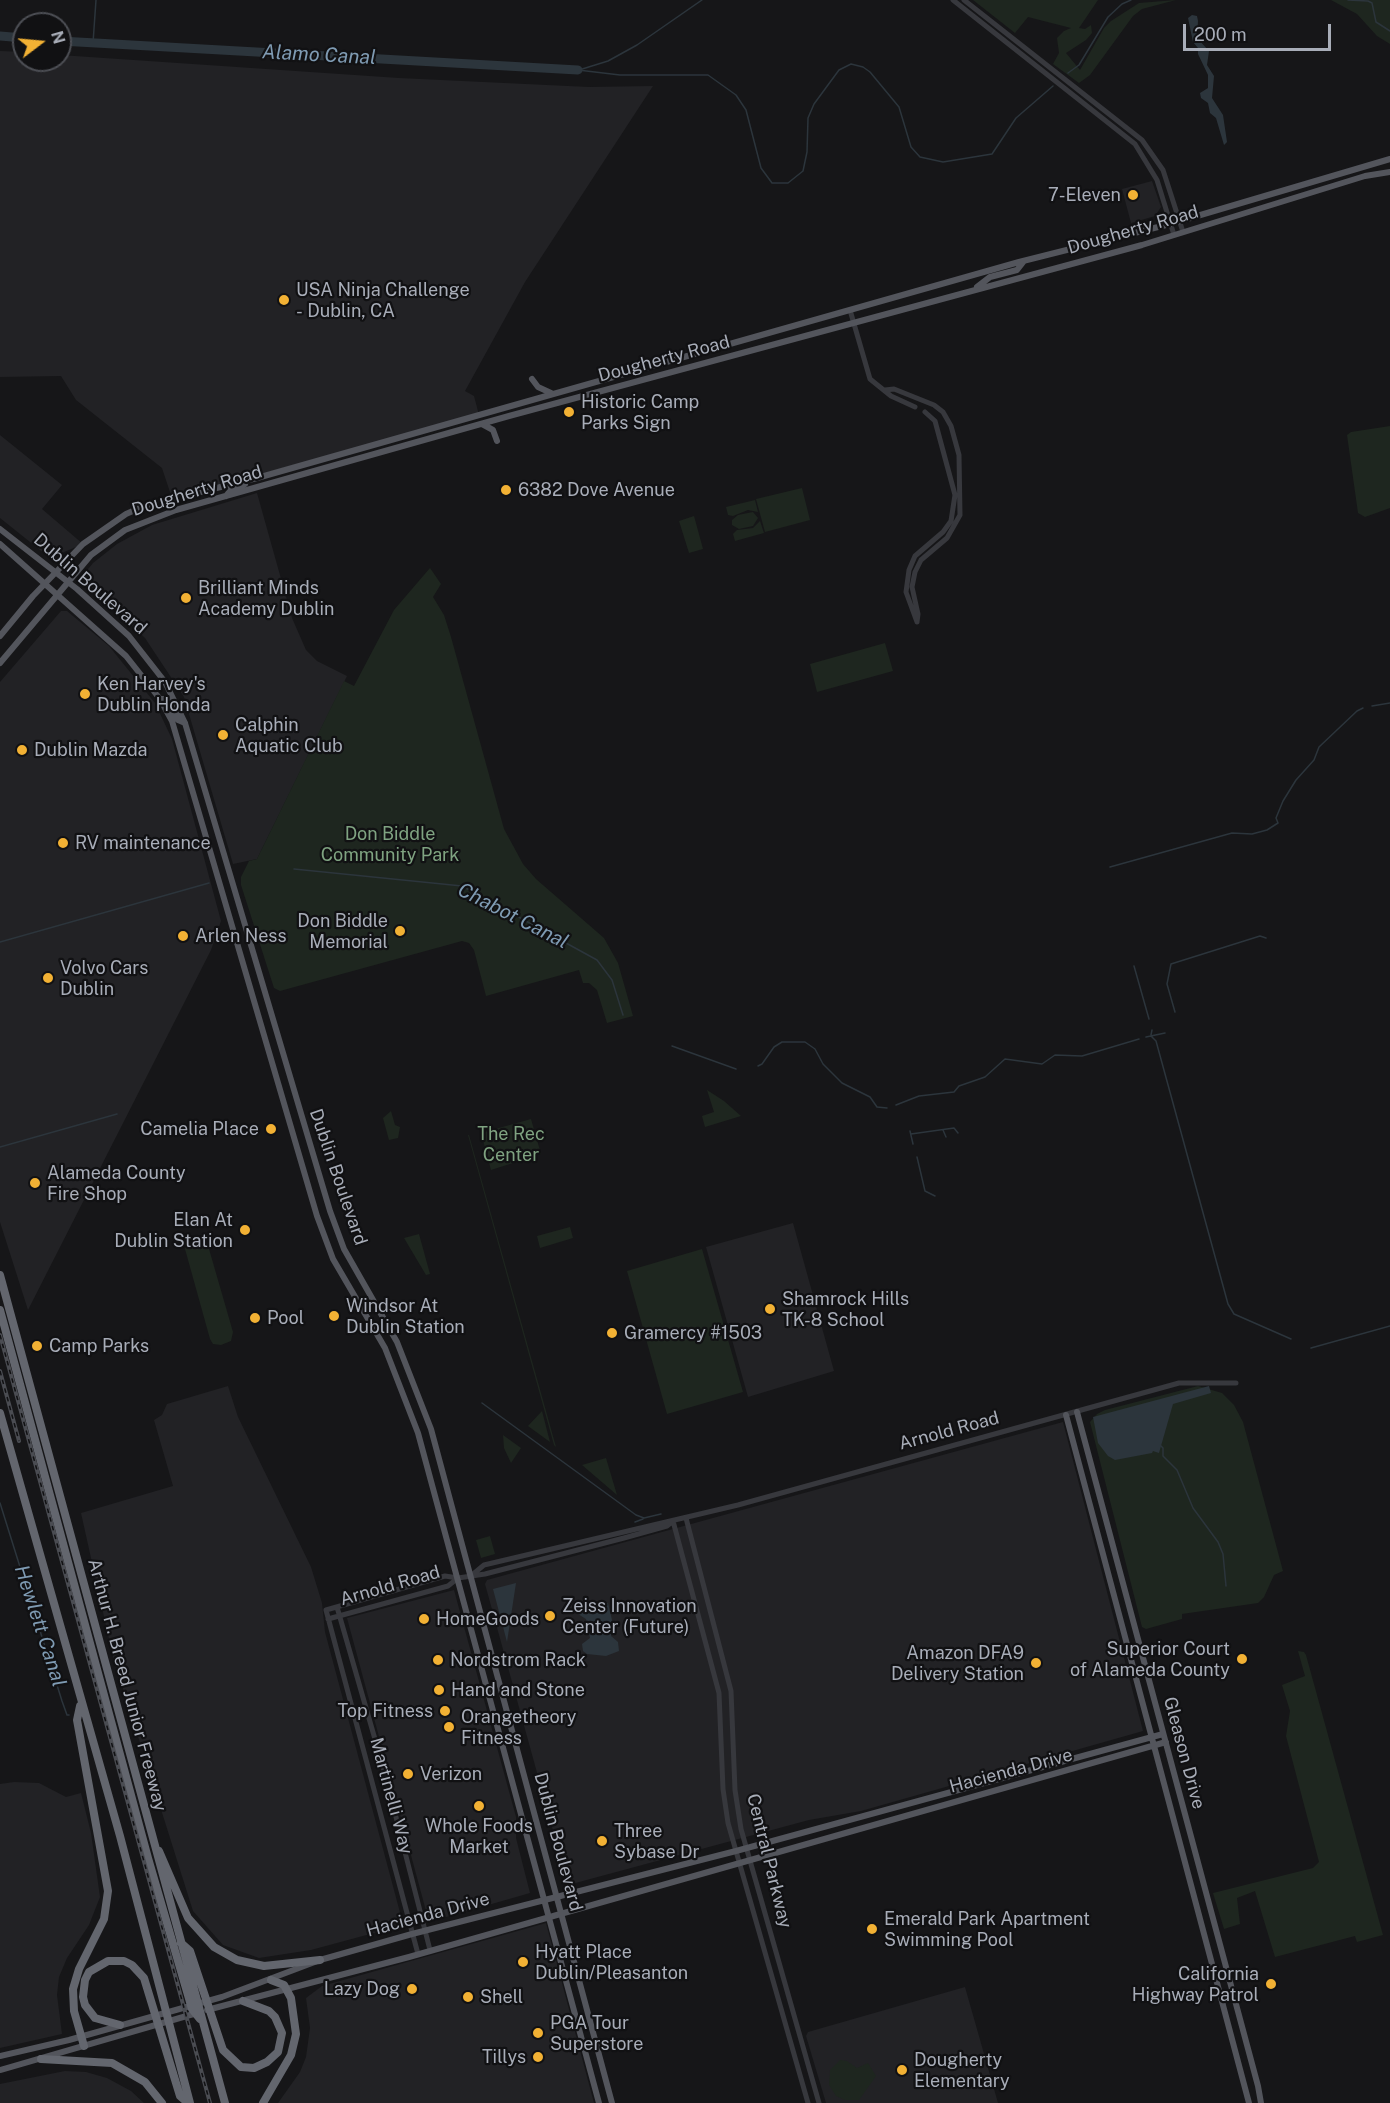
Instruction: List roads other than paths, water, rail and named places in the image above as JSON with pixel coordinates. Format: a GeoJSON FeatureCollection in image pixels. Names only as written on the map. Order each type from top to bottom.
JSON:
{"type":"FeatureCollection","features":[{"type":"Feature","properties":{"kind":"highway","name":"Arthur H. Breed Junior Freeway"},"geometry":{"type":"LineString","coordinates":[[0,1275],[225,2103]]}},
{"type":"Feature","properties":{"kind":"highway"},"geometry":{"type":"LineString","coordinates":[[0,1310],[98,1678],[172,1942],[192,2009],[203,2023]]}},
{"type":"Feature","properties":{"kind":"highway"},"geometry":{"type":"LineString","coordinates":[[0,1414],[120,1836],[189,2103]]}},
{"type":"Feature","properties":{"kind":"highway"},"geometry":{"type":"LineString","coordinates":[[81,1704],[77,1720],[108,1891],[104,1919],[79,1969],[73,1989],[74,2011],[84,2046]]}},
{"type":"Feature","properties":{"kind":"highway"},"geometry":{"type":"LineString","coordinates":[[154,1843],[164,1858],[188,1918],[214,1947],[237,1960],[258,1965],[320,1960]]}},
{"type":"Feature","properties":{"kind":"highway"},"geometry":{"type":"LineString","coordinates":[[180,1942],[190,1951],[223,2050],[241,2067],[254,2068],[267,2062],[278,2052],[282,2033],[275,2017],[268,2011],[243,2001]]}},
{"type":"Feature","properties":{"kind":"highway"},"geometry":{"type":"LineString","coordinates":[[120,2025],[95,2018],[85,2005],[83,1997],[83,1988],[89,1972],[108,1961],[132,1965],[144,1978],[180,2096],[189,2103]]}},
{"type":"Feature","properties":{"kind":"highway"},"geometry":{"type":"LineString","coordinates":[[263,2103],[285,2068],[294,2045],[296,2021],[287,1990],[284,1986],[271,1980]]}},
{"type":"Feature","properties":{"kind":"highway"},"geometry":{"type":"LineString","coordinates":[[41,2059],[112,2063],[146,2082],[162,2103]]}},
{"type":"Feature","properties":{"kind":"main road","name":"Dougherty Road"},"geometry":{"type":"LineString","coordinates":[[0,636],[45,583],[83,544],[136,508],[340,455],[551,393],[1025,260],[1170,224],[1390,159]]}},
{"type":"Feature","properties":{"kind":"main road","name":"Dougherty Road"},"geometry":{"type":"LineString","coordinates":[[0,663],[91,555],[125,530],[176,510],[1174,235],[1365,176],[1390,172]]}},
{"type":"Feature","properties":{"kind":"main road"},"geometry":{"type":"LineString","coordinates":[[976,288],[990,278],[1017,270],[1025,260]]}},
{"type":"Feature","properties":{"kind":"main road"},"geometry":{"type":"LineString","coordinates":[[532,379],[540,388],[551,393]]}},
{"type":"Feature","properties":{"kind":"main road"},"geometry":{"type":"LineString","coordinates":[[482,424],[494,432],[497,441]]}},
{"type":"Feature","properties":{"kind":"main road"},"geometry":{"type":"LineString","coordinates":[[310,473],[313,467],[330,462],[340,455]]}},
{"type":"Feature","properties":{"kind":"main road"},"geometry":{"type":"LineString","coordinates":[[226,496],[231,490],[242,486],[249,480]]}},
{"type":"Feature","properties":{"kind":"main road","name":"Dublin Boulevard"},"geometry":{"type":"LineString","coordinates":[[0,529],[68,582],[129,636],[150,660],[169,690],[185,723],[330,1211],[344,1248],[397,1342],[431,1429],[612,2103]]}},
{"type":"Feature","properties":{"kind":"main road","name":"Dublin Boulevard"},"geometry":{"type":"LineString","coordinates":[[0,544],[126,656],[160,699],[177,734],[317,1216],[333,1259],[385,1348],[418,1433],[598,2103]]}},
{"type":"Feature","properties":{"kind":"main road"},"geometry":{"type":"LineString","coordinates":[[160,699],[167,699],[178,720],[185,723]]}},
{"type":"Feature","properties":{"kind":"main road","name":"Gleason Drive"},"geometry":{"type":"LineString","coordinates":[[1077,1412],[1258,2086],[1260,2103]]}},
{"type":"Feature","properties":{"kind":"main road","name":"Gleason Drive"},"geometry":{"type":"LineString","coordinates":[[1066,1415],[1249,2103]]}},
{"type":"Feature","properties":{"kind":"main road","name":"Hacienda Drive"},"geometry":{"type":"LineString","coordinates":[[0,2056],[80,2037],[222,1997],[320,1960],[426,1930],[736,1851],[1163,1734]]}},
{"type":"Feature","properties":{"kind":"main road","name":"Hacienda Drive"},"geometry":{"type":"LineString","coordinates":[[0,2070],[1166,1742]]}},
{"type":"Feature","properties":{"kind":"main road"},"geometry":{"type":"LineString","coordinates":[[863,1827],[868,1815]]}},
{"type":"Feature","properties":{"kind":"street"},"geometry":{"type":"LineString","coordinates":[[952,0],[1135,144],[1157,180],[1174,235]]}},
{"type":"Feature","properties":{"kind":"street"},"geometry":{"type":"LineString","coordinates":[[964,0],[1142,140],[1162,170],[1183,232]]}},
{"type":"Feature","properties":{"kind":"street"},"geometry":{"type":"LineString","coordinates":[[850,310],[870,379],[891,396],[915,407]]}},
{"type":"Feature","properties":{"kind":"street"},"geometry":{"type":"LineString","coordinates":[[885,390],[894,389],[934,405],[943,412],[951,426],[959,455],[960,515],[947,538],[921,560],[915,572],[912,587],[918,614],[917,622],[906,592],[909,570],[915,556],[943,532],[951,521],[955,495],[934,421],[925,412]]}},
{"type":"Feature","properties":{"kind":"street","name":"Arnold Road"},"geometry":{"type":"LineString","coordinates":[[472,1575],[484,1565],[622,1533],[666,1520],[686,1518],[1179,1383],[1236,1383]]}},
{"type":"Feature","properties":{"kind":"street","name":"Central Parkway"},"geometry":{"type":"LineString","coordinates":[[686,1518],[726,1664],[733,1706],[737,1809],[819,2103]]}},
{"type":"Feature","properties":{"kind":"street","name":"Arnold Road"},"geometry":{"type":"LineString","coordinates":[[326,1610],[445,1576],[458,1578],[485,1574],[667,1526],[673,1521]]}},
{"type":"Feature","properties":{"kind":"street","name":"Central Parkway"},"geometry":{"type":"LineString","coordinates":[[673,1521],[719,1693],[723,1789],[728,1823],[808,2103]]}},
{"type":"Feature","properties":{"kind":"street","name":"Arnold Road"},"geometry":{"type":"LineString","coordinates":[[328,1619],[448,1586],[458,1578]]}},
{"type":"Feature","properties":{"kind":"street","name":"Martinelli Way"},"geometry":{"type":"LineString","coordinates":[[337,1607],[386,1776],[430,1950]]}},
{"type":"Feature","properties":{"kind":"street","name":"Martinelli Way"},"geometry":{"type":"LineString","coordinates":[[326,1610],[418,1954]]}},
{"type":"Feature","properties":{"kind":"waterway"},"geometry":{"type":"LineString","coordinates":[[93,43],[96,0]]}},
{"type":"Feature","properties":{"kind":"waterway"},"geometry":{"type":"LineString","coordinates":[[579,70],[608,61],[637,45],[702,0]]}},
{"type":"Feature","properties":{"kind":"waterway"},"geometry":{"type":"LineString","coordinates":[[1068,73],[1079,65],[1108,17],[1122,4],[1131,0]]}},
{"type":"Feature","properties":{"kind":"waterway"},"geometry":{"type":"LineString","coordinates":[[1348,0],[1372,3],[1376,22],[1390,31]]}},
{"type":"Feature","properties":{"kind":"waterway","name":"Alamo Canal"},"geometry":{"type":"LineString","coordinates":[[0,36],[12,37]]}},
{"type":"Feature","properties":{"kind":"waterway","name":"Alamo Canal"},"geometry":{"type":"LineString","coordinates":[[72,42],[578,70]]}},
{"type":"Feature","properties":{"kind":"waterway"},"geometry":{"type":"LineString","coordinates":[[578,70],[620,75],[708,75],[736,95],[746,110],[761,168],[772,183],[788,183],[803,171],[807,152],[808,118],[814,104],[839,70],[851,64],[863,67],[870,72],[899,107],[911,147],[920,157],[943,162],[992,154],[1016,118],[1053,86]]}},
{"type":"Feature","properties":{"kind":"waterway"},"geometry":{"type":"LineString","coordinates":[[1372,706],[1390,703]]}},
{"type":"Feature","properties":{"kind":"waterway"},"geometry":{"type":"LineString","coordinates":[[1110,867],[1232,833],[1252,834],[1267,830],[1278,823],[1276,818],[1283,801],[1296,780],[1314,760],[1319,747],[1363,708]]}},
{"type":"Feature","properties":{"kind":"waterway","name":"Chabot Canal"},"geometry":{"type":"LineString","coordinates":[[294,869],[462,886],[597,960],[612,980],[623,1015]]}},
{"type":"Feature","properties":{"kind":"waterway","name":"Chabot Canal"},"geometry":{"type":"LineString","coordinates":[[0,942],[209,883]]}},
{"type":"Feature","properties":{"kind":"waterway"},"geometry":{"type":"LineString","coordinates":[[1175,1012],[1167,984],[1171,964],[1260,936],[1266,938]]}},
{"type":"Feature","properties":{"kind":"waterway"},"geometry":{"type":"LineString","coordinates":[[1134,966],[1149,1019]]}},
{"type":"Feature","properties":{"kind":"waterway","name":"Chabot Canal"},"geometry":{"type":"LineString","coordinates":[[1151,1035],[1152,1030]]}},
{"type":"Feature","properties":{"kind":"waterway"},"geometry":{"type":"LineString","coordinates":[[1146,1037],[1165,1033]]}},
{"type":"Feature","properties":{"kind":"waterway"},"geometry":{"type":"LineString","coordinates":[[1151,1036],[1156,1041],[1228,1304],[1234,1314],[1291,1339]]}},
{"type":"Feature","properties":{"kind":"waterway","name":"Chabot Canal"},"geometry":{"type":"LineString","coordinates":[[896,1105],[919,1096],[954,1092],[959,1086],[985,1077],[1005,1059],[1042,1064],[1055,1055],[1082,1056],[1139,1039]]}},
{"type":"Feature","properties":{"kind":"waterway","name":"Chabot Canal"},"geometry":{"type":"LineString","coordinates":[[758,1066],[774,1047],[782,1042],[805,1042],[815,1049],[823,1064],[842,1083],[870,1097],[877,1107],[887,1108]]}},
{"type":"Feature","properties":{"kind":"waterway","name":"Chabot Canal"},"geometry":{"type":"LineString","coordinates":[[672,1046],[736,1069]]}},
{"type":"Feature","properties":{"kind":"waterway"},"geometry":{"type":"LineString","coordinates":[[0,1147],[117,1114]]}},
{"type":"Feature","properties":{"kind":"waterway"},"geometry":{"type":"LineString","coordinates":[[911,1134],[954,1128],[958,1133]]}},
{"type":"Feature","properties":{"kind":"waterway"},"geometry":{"type":"LineString","coordinates":[[943,1130],[946,1137]]}},
{"type":"Feature","properties":{"kind":"waterway"},"geometry":{"type":"LineString","coordinates":[[910,1131],[913,1144]]}},
{"type":"Feature","properties":{"kind":"waterway"},"geometry":{"type":"LineString","coordinates":[[917,1157],[925,1191],[935,1196]]}},
{"type":"Feature","properties":{"kind":"waterway"},"geometry":{"type":"LineString","coordinates":[[1311,1348],[1390,1326]]}},
{"type":"Feature","properties":{"kind":"waterway"},"geometry":{"type":"LineString","coordinates":[[482,1403],[636,1515],[644,1518],[661,1514]]}},
{"type":"Feature","properties":{"kind":"waterway"},"geometry":{"type":"LineString","coordinates":[[1160,1445],[1163,1448],[1163,1456],[1177,1470],[1193,1508],[1218,1542],[1223,1554],[1226,1586]]}},
{"type":"Feature","properties":{"kind":"waterway","name":"Hewlett Canal"},"geometry":{"type":"LineString","coordinates":[[0,1503],[62,1701],[69,1715]]}},
{"type":"Feature","properties":{"kind":"waterway"},"geometry":{"type":"LineString","coordinates":[[635,1522],[643,1519]]}},
{"type":"Feature","properties":{"kind":"railway"},"geometry":{"type":"LineString","coordinates":[[0,1335],[210,2103]]}},
{"type":"Feature","properties":{"kind":"railway"},"geometry":{"type":"LineString","coordinates":[[0,1371],[19,1441]]}},
{"type":"Feature","properties":{"kind":"place","name":"7-Eleven"},"geometry":{"type":"Point","coordinates":[1133,195]}},
{"type":"Feature","properties":{"kind":"place","name":"USA Ninja Challenge - Dublin, CA"},"geometry":{"type":"Point","coordinates":[284,300]}},
{"type":"Feature","properties":{"kind":"place","name":"Historic Camp Parks Sign"},"geometry":{"type":"Point","coordinates":[569,412]}},
{"type":"Feature","properties":{"kind":"place","name":"6382 Dove Avenue"},"geometry":{"type":"Point","coordinates":[506,490]}},
{"type":"Feature","properties":{"kind":"place","name":"Brilliant Minds Academy Dublin"},"geometry":{"type":"Point","coordinates":[186,598]}},
{"type":"Feature","properties":{"kind":"place","name":"Ken Harvey's Dublin Honda"},"geometry":{"type":"Point","coordinates":[85,694]}},
{"type":"Feature","properties":{"kind":"place","name":"Calphin Aquatic Club"},"geometry":{"type":"Point","coordinates":[223,735]}},
{"type":"Feature","properties":{"kind":"place","name":"Dublin Mazda"},"geometry":{"type":"Point","coordinates":[22,750]}},
{"type":"Feature","properties":{"kind":"place","name":"RV maintenance"},"geometry":{"type":"Point","coordinates":[63,843]}},
{"type":"Feature","properties":{"kind":"place","name":"Don Biddle Memorial"},"geometry":{"type":"Point","coordinates":[400,931]}},
{"type":"Feature","properties":{"kind":"place","name":"Arlen Ness"},"geometry":{"type":"Point","coordinates":[183,936]}},
{"type":"Feature","properties":{"kind":"place","name":"Volvo Cars Dublin"},"geometry":{"type":"Point","coordinates":[48,978]}},
{"type":"Feature","properties":{"kind":"place","name":"Camelia Place"},"geometry":{"type":"Point","coordinates":[271,1129]}},
{"type":"Feature","properties":{"kind":"place","name":"Alameda County Fire Shop"},"geometry":{"type":"Point","coordinates":[35,1183]}},
{"type":"Feature","properties":{"kind":"place","name":"Elan At Dublin Station"},"geometry":{"type":"Point","coordinates":[245,1230]}},
{"type":"Feature","properties":{"kind":"place","name":"Shamrock Hills TK-8 School"},"geometry":{"type":"Point","coordinates":[770,1309]}},
{"type":"Feature","properties":{"kind":"place","name":"Windsor At Dublin Station"},"geometry":{"type":"Point","coordinates":[334,1316]}},
{"type":"Feature","properties":{"kind":"place","name":"Pool"},"geometry":{"type":"Point","coordinates":[255,1318]}},
{"type":"Feature","properties":{"kind":"place","name":"Gramercy #1503"},"geometry":{"type":"Point","coordinates":[612,1333]}},
{"type":"Feature","properties":{"kind":"place","name":"Camp Parks"},"geometry":{"type":"Point","coordinates":[37,1346]}},
{"type":"Feature","properties":{"kind":"place","name":"Zeiss Innovation Center (Future)"},"geometry":{"type":"Point","coordinates":[550,1616]}},
{"type":"Feature","properties":{"kind":"place","name":"HomeGoods"},"geometry":{"type":"Point","coordinates":[424,1619]}},
{"type":"Feature","properties":{"kind":"place","name":"Superior Court of Alameda County"},"geometry":{"type":"Point","coordinates":[1242,1659]}},
{"type":"Feature","properties":{"kind":"place","name":"Nordstrom Rack"},"geometry":{"type":"Point","coordinates":[438,1660]}},
{"type":"Feature","properties":{"kind":"place","name":"Amazon DFA9 Delivery Station"},"geometry":{"type":"Point","coordinates":[1036,1663]}},
{"type":"Feature","properties":{"kind":"place","name":"Hand and Stone"},"geometry":{"type":"Point","coordinates":[439,1690]}},
{"type":"Feature","properties":{"kind":"place","name":"Top Fitness"},"geometry":{"type":"Point","coordinates":[445,1711]}},
{"type":"Feature","properties":{"kind":"place","name":"Orangetheory Fitness"},"geometry":{"type":"Point","coordinates":[449,1727]}},
{"type":"Feature","properties":{"kind":"place","name":"Verizon"},"geometry":{"type":"Point","coordinates":[408,1774]}},
{"type":"Feature","properties":{"kind":"place","name":"Whole Foods Market"},"geometry":{"type":"Point","coordinates":[479,1806]}},
{"type":"Feature","properties":{"kind":"place","name":"Three Sybase Dr"},"geometry":{"type":"Point","coordinates":[602,1841]}},
{"type":"Feature","properties":{"kind":"place","name":"Emerald Park Apartment Swimming Pool"},"geometry":{"type":"Point","coordinates":[872,1929]}},
{"type":"Feature","properties":{"kind":"place","name":"Hyatt Place Dublin/Pleasanton"},"geometry":{"type":"Point","coordinates":[523,1962]}},
{"type":"Feature","properties":{"kind":"place","name":"California Highway Patrol"},"geometry":{"type":"Point","coordinates":[1271,1984]}},
{"type":"Feature","properties":{"kind":"place","name":"Lazy Dog"},"geometry":{"type":"Point","coordinates":[412,1989]}},
{"type":"Feature","properties":{"kind":"place","name":"Shell"},"geometry":{"type":"Point","coordinates":[468,1997]}},
{"type":"Feature","properties":{"kind":"place","name":"PGA Tour Superstore"},"geometry":{"type":"Point","coordinates":[538,2033]}},
{"type":"Feature","properties":{"kind":"place","name":"Tillys"},"geometry":{"type":"Point","coordinates":[538,2057]}},
{"type":"Feature","properties":{"kind":"place","name":"Dougherty Elementary"},"geometry":{"type":"Point","coordinates":[902,2070]}},
{"type":"Feature","properties":{"kind":"park label","name":"Don Biddle Community Park"},"geometry":{"type":"Point","coordinates":[390,844]}},
{"type":"Feature","properties":{"kind":"park label","name":"The Rec Center"},"geometry":{"type":"Point","coordinates":[511,1144]}}]}
